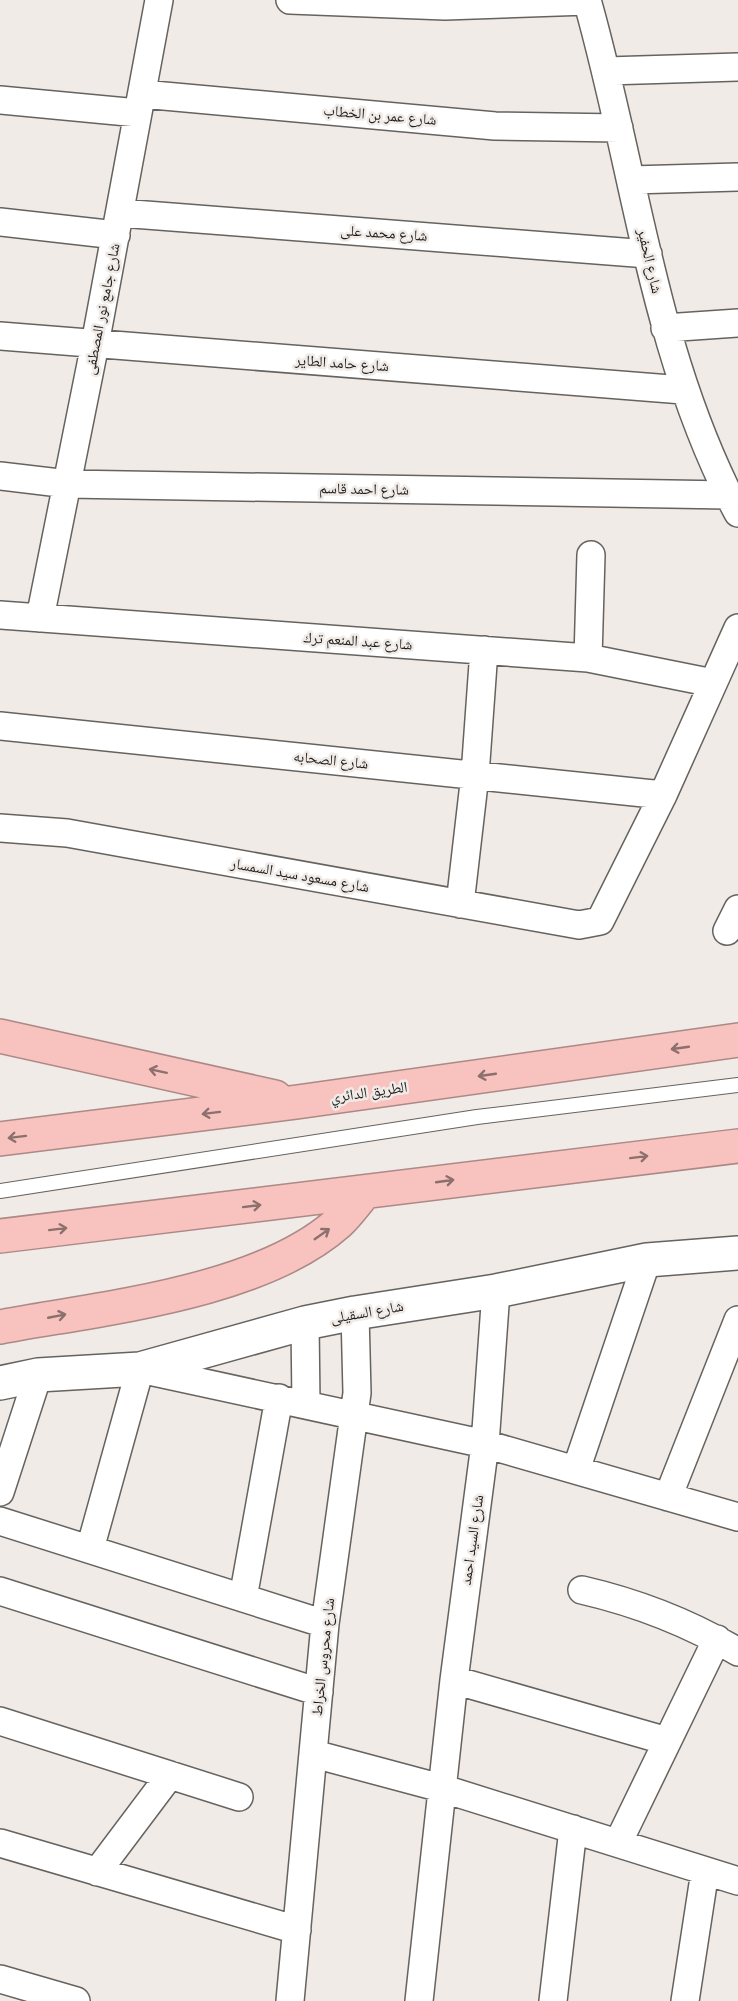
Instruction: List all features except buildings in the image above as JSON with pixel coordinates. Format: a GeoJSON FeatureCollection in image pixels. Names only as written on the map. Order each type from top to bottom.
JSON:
{"type":"FeatureCollection","features":[{"type":"Feature","properties":{"kind":"highway"},"geometry":{"type":"LineString","coordinates":[[0,1036],[297,1102]]}},
{"type":"Feature","properties":{"kind":"highway","name":"الطريق الدائري"},"geometry":{"type":"LineString","coordinates":[[0,1139],[297,1102],[738,1040]]}},
{"type":"Feature","properties":{"kind":"highway"},"geometry":{"type":"LineString","coordinates":[[0,1236],[738,1146]]}},
{"type":"Feature","properties":{"kind":"highway"},"geometry":{"type":"LineString","coordinates":[[0,1327],[186,1292],[248,1273],[309,1243],[338,1223],[365,1192]]}},
{"type":"Feature","properties":{"kind":"street","name":"شارع جامع نور المصطفى"},"geometry":{"type":"LineString","coordinates":[[40,618],[95,344],[159,0]]}},
{"type":"Feature","properties":{"kind":"street"},"geometry":{"type":"LineString","coordinates":[[290,0],[445,6],[587,0]]}},
{"type":"Feature","properties":{"kind":"street","name":"شارع الحفير"},"geometry":{"type":"LineString","coordinates":[[587,0],[607,70],[665,328],[683,390],[734,501]]}},
{"type":"Feature","properties":{"kind":"street"},"geometry":{"type":"LineString","coordinates":[[607,70],[738,67]]}},
{"type":"Feature","properties":{"kind":"street","name":"شارع عمر بن الخطاب"},"geometry":{"type":"LineString","coordinates":[[0,100],[140,103],[495,126],[619,128]]}},
{"type":"Feature","properties":{"kind":"street"},"geometry":{"type":"LineString","coordinates":[[631,180],[738,177]]}},
{"type":"Feature","properties":{"kind":"street","name":"شارع محمد على"},"geometry":{"type":"LineString","coordinates":[[0,222],[118,224],[648,254]]}},
{"type":"Feature","properties":{"kind":"street"},"geometry":{"type":"LineString","coordinates":[[665,328],[738,323]]}},
{"type":"Feature","properties":{"kind":"street","name":"شارع حامد الطاير"},"geometry":{"type":"LineString","coordinates":[[0,336],[683,390]]}},
{"type":"Feature","properties":{"kind":"street","name":"شارع احمد قاسم"},"geometry":{"type":"LineString","coordinates":[[0,476],[68,484],[734,501]]}},
{"type":"Feature","properties":{"kind":"street"},"geometry":{"type":"LineString","coordinates":[[588,658],[591,555]]}},
{"type":"Feature","properties":{"kind":"street","name":"شارع عبد المنعم ترك"},"geometry":{"type":"LineString","coordinates":[[0,615],[588,658],[713,683]]}},
{"type":"Feature","properties":{"kind":"street"},"geometry":{"type":"LineString","coordinates":[[663,795],[738,628]]}},
{"type":"Feature","properties":{"kind":"street"},"geometry":{"type":"LineString","coordinates":[[460,904],[475,775],[484,650]]}},
{"type":"Feature","properties":{"kind":"street","name":"شارع الصحابه"},"geometry":{"type":"LineString","coordinates":[[0,726],[663,795]]}},
{"type":"Feature","properties":{"kind":"street","name":"شارع مسعود سيد السمسار"},"geometry":{"type":"LineString","coordinates":[[0,828],[67,833],[579,925],[600,921],[663,795]]}},
{"type":"Feature","properties":{"kind":"street","name":"شارع السقيلى"},"geometry":{"type":"LineString","coordinates":[[0,1383],[38,1376],[140,1369],[305,1323],[355,1313],[496,1291],[647,1260],[738,1253]]}},
{"type":"Feature","properties":{"kind":"street"},"geometry":{"type":"LineString","coordinates":[[576,1470],[647,1260]]}},
{"type":"Feature","properties":{"kind":"street","name":"شارع السيد احمد"},"geometry":{"type":"LineString","coordinates":[[418,2001],[441,1788],[485,1444],[496,1291]]}},
{"type":"Feature","properties":{"kind":"street","name":"شارع محروس الخراط"},"geometry":{"type":"LineString","coordinates":[[290,2001],[326,1624],[354,1414],[358,1350],[355,1313]]}},
{"type":"Feature","properties":{"kind":"street"},"geometry":{"type":"LineString","coordinates":[[668,1497],[738,1320]]}},
{"type":"Feature","properties":{"kind":"street"},"geometry":{"type":"LineString","coordinates":[[305,1323],[306,1404]]}},
{"type":"Feature","properties":{"kind":"street"},"geometry":{"type":"LineString","coordinates":[[90,1549],[140,1369],[485,1444],[738,1517]]}},
{"type":"Feature","properties":{"kind":"street"},"geometry":{"type":"LineString","coordinates":[[0,1492],[38,1376]]}},
{"type":"Feature","properties":{"kind":"street"},"geometry":{"type":"LineString","coordinates":[[243,1598],[279,1398]]}},
{"type":"Feature","properties":{"kind":"street"},"geometry":{"type":"LineString","coordinates":[[0,1521],[326,1624]]}},
{"type":"Feature","properties":{"kind":"street"},"geometry":{"type":"LineString","coordinates":[[582,1590],[651,1608],[727,1646],[667,1741],[618,1844]]}},
{"type":"Feature","properties":{"kind":"street"},"geometry":{"type":"LineString","coordinates":[[0,1591],[319,1692]]}},
{"type":"Feature","properties":{"kind":"street"},"geometry":{"type":"LineString","coordinates":[[454,1680],[667,1741]]}},
{"type":"Feature","properties":{"kind":"street"},"geometry":{"type":"LineString","coordinates":[[0,1721],[239,1797]]}},
{"type":"Feature","properties":{"kind":"street"},"geometry":{"type":"LineString","coordinates":[[314,1754],[441,1788],[738,1881]]}},
{"type":"Feature","properties":{"kind":"street"},"geometry":{"type":"LineString","coordinates":[[97,1872],[170,1775]]}},
{"type":"Feature","properties":{"kind":"street"},"geometry":{"type":"LineString","coordinates":[[553,2001],[573,1829]]}},
{"type":"Feature","properties":{"kind":"street"},"geometry":{"type":"LineString","coordinates":[[0,1844],[297,1930]]}},
{"type":"Feature","properties":{"kind":"street"},"geometry":{"type":"LineString","coordinates":[[685,2001],[705,1871]]}},
{"type":"Feature","properties":{"kind":"street"},"geometry":{"type":"LineString","coordinates":[[0,1979],[76,2001]]}},
{"type":"Feature","properties":{"kind":"lane"},"geometry":{"type":"LineString","coordinates":[[0,1191],[441,1122],[738,1085]]}}]}
